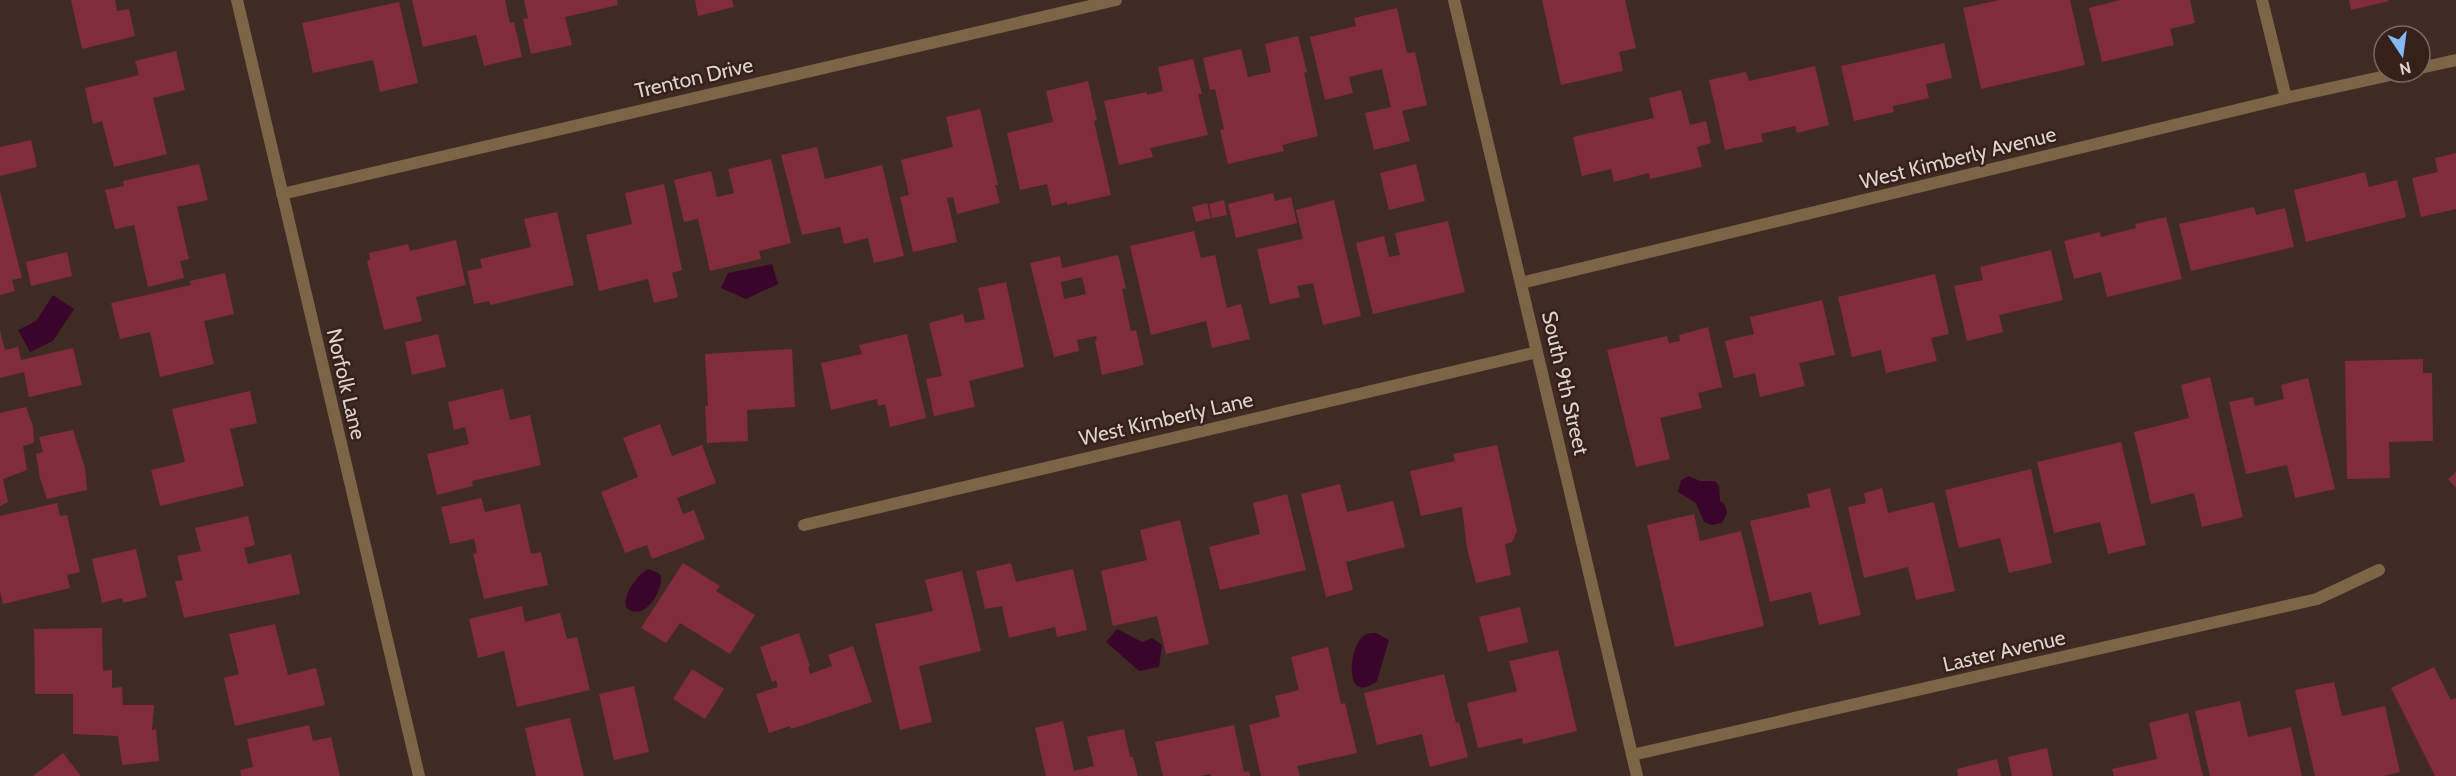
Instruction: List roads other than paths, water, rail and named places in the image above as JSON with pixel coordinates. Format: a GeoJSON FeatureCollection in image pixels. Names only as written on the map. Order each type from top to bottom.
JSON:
{"type":"FeatureCollection","features":[{"type":"Feature","properties":{"kind":"street","name":"Norfolk Lane"},"geometry":{"type":"LineString","coordinates":[[237,0],[419,776]]}},
{"type":"Feature","properties":{"kind":"street","name":"Trenton Drive"},"geometry":{"type":"LineString","coordinates":[[282,194],[1116,0]]}},
{"type":"Feature","properties":{"kind":"street","name":"South 9th Street"},"geometry":{"type":"LineString","coordinates":[[1454,0],[1637,776]]}},
{"type":"Feature","properties":{"kind":"street"},"geometry":{"type":"LineString","coordinates":[[2262,0],[2286,98]]}},
{"type":"Feature","properties":{"kind":"street"},"geometry":{"type":"LineString","coordinates":[[2432,65],[2456,60]]}},
{"type":"Feature","properties":{"kind":"street","name":"West Kimberly Avenue"},"geometry":{"type":"LineString","coordinates":[[1521,283],[2372,79]]}},
{"type":"Feature","properties":{"kind":"street","name":"West Kimberly Lane"},"geometry":{"type":"LineString","coordinates":[[804,525],[1537,352]]}},
{"type":"Feature","properties":{"kind":"street","name":"Laster Avenue"},"geometry":{"type":"LineString","coordinates":[[1632,755],[2317,599],[2379,570]]}}]}
